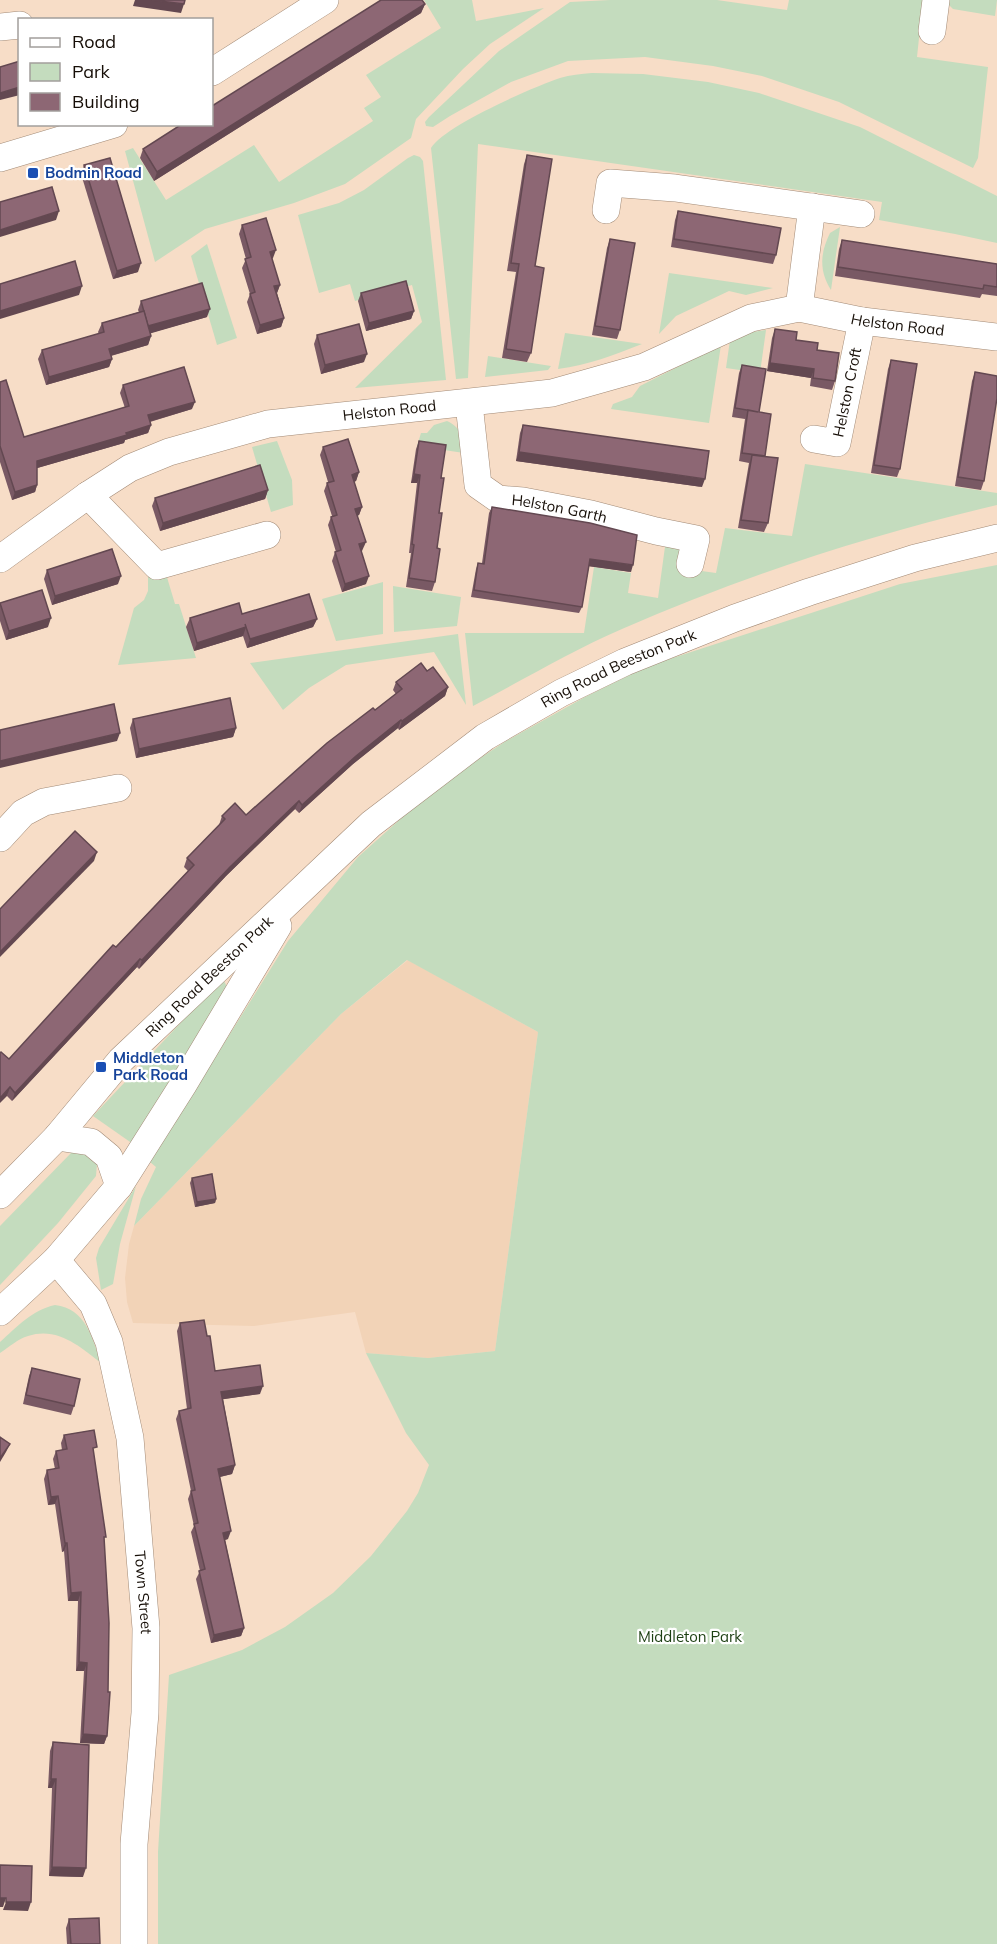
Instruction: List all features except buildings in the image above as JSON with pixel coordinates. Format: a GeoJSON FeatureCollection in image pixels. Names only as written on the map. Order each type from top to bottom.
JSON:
{"type":"FeatureCollection","features":[{"type":"Feature","properties":{"kind":"street"},"geometry":{"type":"LineString","coordinates":[[213,71],[325,0]]}},
{"type":"Feature","properties":{"kind":"street"},"geometry":{"type":"LineString","coordinates":[[932,31],[936,0]]}},
{"type":"Feature","properties":{"kind":"street"},"geometry":{"type":"LineString","coordinates":[[0,27],[18,25]]}},
{"type":"Feature","properties":{"kind":"street"},"geometry":{"type":"LineString","coordinates":[[0,158],[107,126]]}},
{"type":"Feature","properties":{"kind":"street"},"geometry":{"type":"LineString","coordinates":[[606,210],[610,183],[675,188],[861,214]]}},
{"type":"Feature","properties":{"kind":"street"},"geometry":{"type":"LineString","coordinates":[[799,308],[812,207]]}},
{"type":"Feature","properties":{"kind":"street","name":"Helston Road"},"geometry":{"type":"LineString","coordinates":[[0,559],[88,495],[130,468],[169,452],[268,424],[468,404],[552,393],[644,368],[751,318],[799,308],[862,321],[997,338]]}},
{"type":"Feature","properties":{"kind":"street","name":"Helston Croft"},"geometry":{"type":"LineString","coordinates":[[814,439],[837,443],[862,321]]}},
{"type":"Feature","properties":{"kind":"street","name":"Helston Garth"},"geometry":{"type":"LineString","coordinates":[[468,404],[478,485],[498,499],[523,501],[579,512],[696,539],[690,564]]}},
{"type":"Feature","properties":{"kind":"street"},"geometry":{"type":"LineString","coordinates":[[88,495],[158,566],[267,535]]}},
{"type":"Feature","properties":{"kind":"street","name":"Ring Road Beeston Park"},"geometry":{"type":"LineString","coordinates":[[2,1189],[57,1137],[121,1060],[371,824],[485,737],[561,693],[626,662],[735,618],[915,558],[997,538]]}},
{"type":"Feature","properties":{"kind":"street"},"geometry":{"type":"LineString","coordinates":[[0,837],[23,813],[44,802],[118,788]]}},
{"type":"Feature","properties":{"kind":"street","name":"Ring Road Beeston Park"},"geometry":{"type":"LineString","coordinates":[[56,1260],[119,1186],[183,1085],[294,899]]}},
{"type":"Feature","properties":{"kind":"street"},"geometry":{"type":"LineString","coordinates":[[57,1137],[91,1142],[109,1157],[119,1186]]}},
{"type":"Feature","properties":{"kind":"street"},"geometry":{"type":"LineString","coordinates":[[0,1312],[56,1260]]}},
{"type":"Feature","properties":{"kind":"street","name":"Town Street"},"geometry":{"type":"LineString","coordinates":[[56,1260],[93,1304],[110,1342],[130,1438],[146,1628],[145,1713],[134,1844],[134,1944]]}},
{"type":"Feature","properties":{"kind":"shaded area"},"geometry":{"type":"Polygon","coordinates":[[[408,960],[538,1032],[495,1351],[428,1358],[366,1353],[355,1312],[254,1326],[133,1323],[127,1302],[125,1278],[129,1244],[134,1226],[341,1014],[408,960]]]}},
{"type":"Feature","properties":{"kind":"green space"},"geometry":{"type":"Polygon","coordinates":[[[424,0],[472,0],[476,21],[544,8],[490,44],[463,69],[416,119],[411,138],[345,184],[294,203],[205,229],[155,262],[125,151],[133,148],[166,200],[254,145],[279,182],[373,121],[364,108],[381,97],[366,75],[441,28],[424,0]]]}},
{"type":"Feature","properties":{"kind":"green space"},"geometry":{"type":"Polygon","coordinates":[[[717,0],[787,10],[789,0],[923,0],[917,57],[988,67],[978,158],[973,168],[839,102],[762,76],[713,66],[645,57],[568,61],[511,82],[433,127],[426,126],[425,122],[429,117],[499,51],[570,2],[717,0]]]}},
{"type":"Feature","properties":{"kind":"green space"},"geometry":{"type":"Polygon","coordinates":[[[948,0],[997,0],[995,16],[953,9],[948,4],[948,0]]]}},
{"type":"Feature","properties":{"kind":"green space"},"geometry":{"type":"Polygon","coordinates":[[[592,73],[643,74],[708,82],[759,93],[860,127],[997,196],[997,243],[879,220],[882,202],[478,144],[468,378],[456,379],[431,148],[453,129],[511,98],[560,78],[592,73]]]}},
{"type":"Feature","properties":{"kind":"green space"},"geometry":{"type":"Polygon","coordinates":[[[414,155],[423,161],[446,380],[355,388],[422,322],[412,285],[355,301],[350,284],[319,293],[298,215],[339,203],[364,190],[414,155]]]}},
{"type":"Feature","properties":{"kind":"green space"},"geometry":{"type":"Polygon","coordinates":[[[840,227],[831,290],[824,276],[822,262],[824,248],[830,233],[840,227]]]}},
{"type":"Feature","properties":{"kind":"green space"},"geometry":{"type":"Polygon","coordinates":[[[207,244],[237,338],[217,345],[191,256],[207,244]]]}},
{"type":"Feature","properties":{"kind":"green space"},"geometry":{"type":"Polygon","coordinates":[[[669,273],[773,288],[746,295],[729,291],[676,316],[659,334],[669,273]]]}},
{"type":"Feature","properties":{"kind":"green space"},"geometry":{"type":"Polygon","coordinates":[[[766,330],[760,373],[726,368],[730,340],[746,333],[766,330]]]}},
{"type":"Feature","properties":{"kind":"green space"},"geometry":{"type":"Polygon","coordinates":[[[565,333],[642,344],[611,356],[558,369],[565,333]]]}},
{"type":"Feature","properties":{"kind":"green space"},"geometry":{"type":"Polygon","coordinates":[[[721,345],[709,423],[611,409],[613,404],[632,397],[640,386],[721,345]]]}},
{"type":"Feature","properties":{"kind":"green space"},"geometry":{"type":"Polygon","coordinates":[[[488,356],[551,366],[548,370],[485,377],[488,356]]]}},
{"type":"Feature","properties":{"kind":"green space"},"geometry":{"type":"Polygon","coordinates":[[[447,421],[458,430],[462,438],[464,453],[417,446],[421,433],[427,433],[434,425],[447,421]]]}},
{"type":"Feature","properties":{"kind":"green space"},"geometry":{"type":"Polygon","coordinates":[[[277,441],[292,480],[293,505],[271,512],[252,447],[277,441]]]}},
{"type":"Feature","properties":{"kind":"green space"},"geometry":{"type":"Polygon","coordinates":[[[805,464],[997,493],[997,505],[854,543],[714,591],[603,638],[473,706],[465,633],[584,633],[594,567],[631,573],[628,593],[658,598],[667,532],[681,535],[680,568],[716,573],[725,528],[792,536],[805,464]]]}},
{"type":"Feature","properties":{"kind":"green space","name":"Middleton Park"},"geometry":{"type":"Polygon","coordinates":[[[997,565],[997,1944],[158,1944],[158,1852],[169,1675],[242,1650],[285,1627],[333,1593],[371,1556],[407,1511],[418,1493],[429,1465],[406,1433],[366,1353],[428,1358],[495,1351],[538,1032],[407,960],[341,1014],[134,1226],[141,1199],[156,1167],[150,1162],[288,941],[358,857],[435,788],[506,741],[585,697],[648,666],[900,584],[997,565]]]}},
{"type":"Feature","properties":{"kind":"green space"},"geometry":{"type":"Polygon","coordinates":[[[148,570],[166,574],[175,604],[179,604],[196,658],[118,665],[134,608],[144,600],[148,591],[148,570]]]}},
{"type":"Feature","properties":{"kind":"green space"},"geometry":{"type":"Polygon","coordinates":[[[383,582],[383,634],[336,641],[322,599],[383,582]]]}},
{"type":"Feature","properties":{"kind":"green space"},"geometry":{"type":"Polygon","coordinates":[[[393,586],[461,597],[457,626],[394,632],[393,586]]]}},
{"type":"Feature","properties":{"kind":"green space"},"geometry":{"type":"Polygon","coordinates":[[[458,634],[466,705],[434,652],[346,665],[309,688],[283,710],[250,663],[458,634]]]}},
{"type":"Feature","properties":{"kind":"green space"},"geometry":{"type":"Polygon","coordinates":[[[220,981],[224,981],[227,987],[133,1144],[93,1116],[220,981]]]}},
{"type":"Feature","properties":{"kind":"green space"},"geometry":{"type":"Polygon","coordinates":[[[84,1151],[97,1164],[96,1176],[58,1223],[0,1285],[0,1226],[72,1152],[84,1151]]]}},
{"type":"Feature","properties":{"kind":"green space"},"geometry":{"type":"Polygon","coordinates":[[[136,1186],[120,1244],[113,1284],[101,1290],[96,1258],[99,1248],[136,1186]]]}},
{"type":"Feature","properties":{"kind":"green space"},"geometry":{"type":"Polygon","coordinates":[[[55,1305],[74,1312],[81,1318],[91,1334],[101,1363],[68,1340],[49,1334],[24,1337],[0,1353],[0,1342],[19,1325],[39,1311],[55,1305]]]}},
{"type":"Feature","properties":{"kind":"place","name":"Bodmin Road"},"geometry":{"type":"Point","coordinates":[33,173]}},
{"type":"Feature","properties":{"kind":"place","name":"Middleton Park Road"},"geometry":{"type":"Point","coordinates":[101,1067]}}]}
